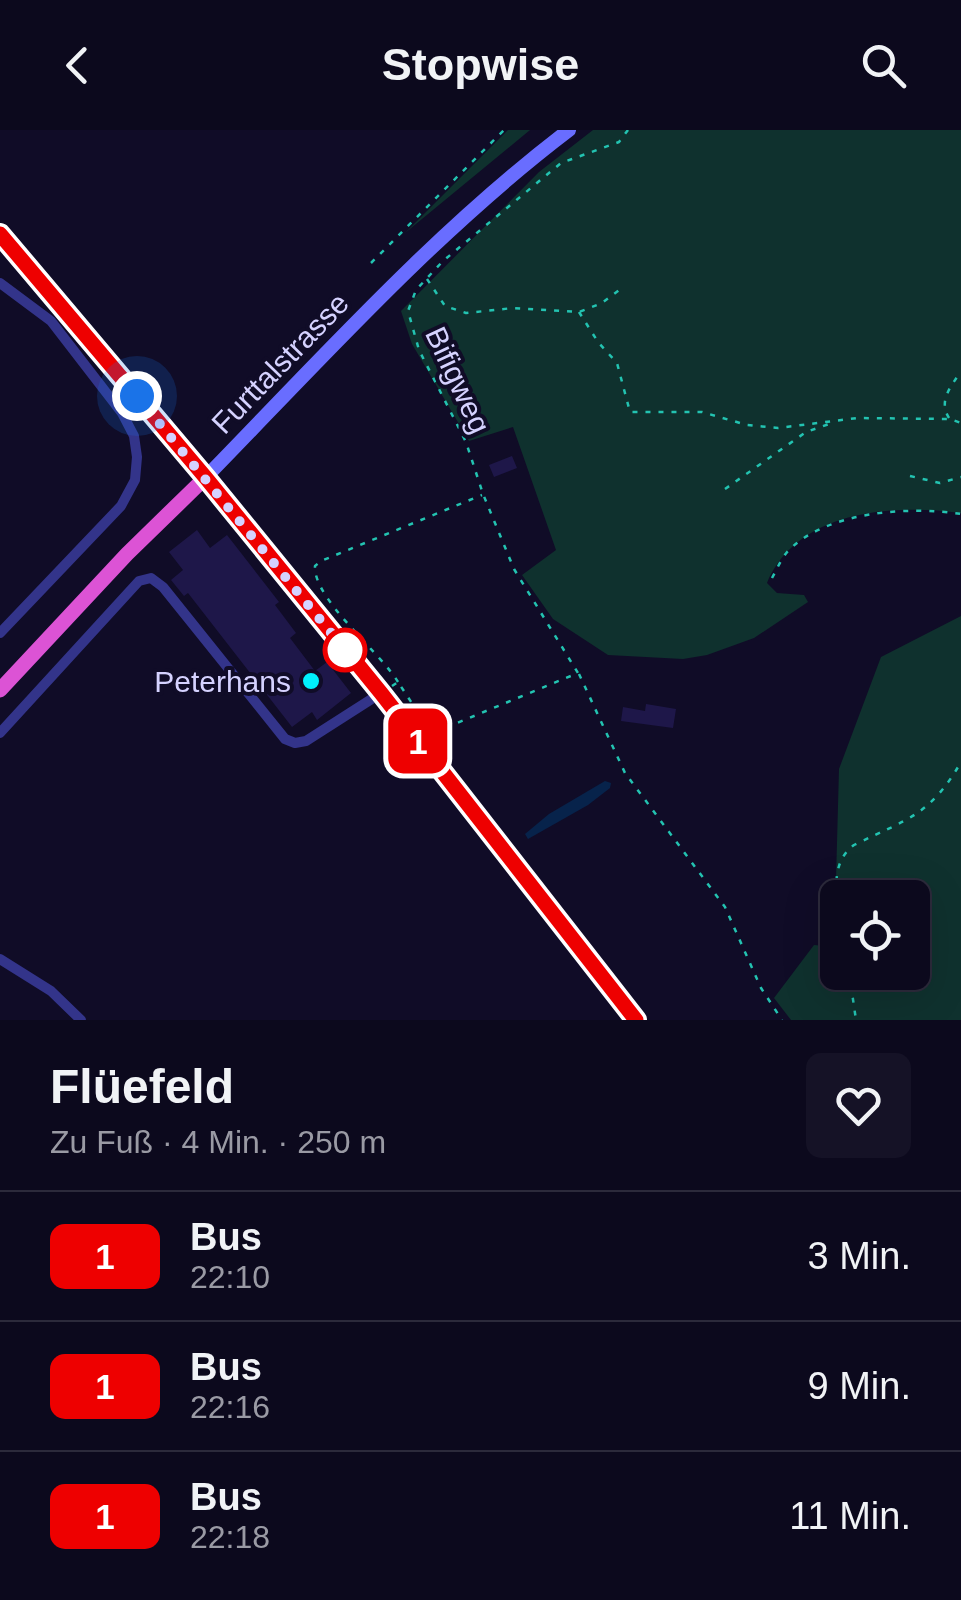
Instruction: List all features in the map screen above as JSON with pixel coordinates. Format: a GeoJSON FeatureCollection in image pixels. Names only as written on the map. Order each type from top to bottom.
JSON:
{"type":"FeatureCollection","features":[{"type":"Feature","properties":{"kind":"highway","name":"Furttalstrasse"},"geometry":{"type":"LineString","coordinates":[[0,690],[127,554],[206,478]]}},
{"type":"Feature","properties":{"kind":"main road","name":"Furttalstrasse"},"geometry":{"type":"LineString","coordinates":[[206,478],[446,236],[568,130]]}},
{"type":"Feature","properties":{"kind":"main road"},"geometry":{"type":"LineString","coordinates":[[0,234],[381,693],[636,1020]]}},
{"type":"Feature","properties":{"kind":"street"},"geometry":{"type":"LineString","coordinates":[[0,284],[51,321],[122,413],[134,436],[138,456],[135,480],[121,506],[0,633]]}},
{"type":"Feature","properties":{"kind":"street"},"geometry":{"type":"LineString","coordinates":[[0,733],[139,581],[150,578],[163,587],[285,739],[295,743],[306,740],[381,693]]}},
{"type":"Feature","properties":{"kind":"street"},"geometry":{"type":"LineString","coordinates":[[0,960],[51,991],[81,1020]]}},
{"type":"Feature","properties":{"kind":"path"},"geometry":{"type":"LineString","coordinates":[[371,263],[504,130]]}},
{"type":"Feature","properties":{"kind":"path","name":"Bifigweg"},"geometry":{"type":"LineString","coordinates":[[628,130],[619,142],[560,162],[426,278],[410,302],[410,325],[466,442],[514,569],[578,673],[624,774],[725,907],[761,988],[782,1020]]}},
{"type":"Feature","properties":{"kind":"path"},"geometry":{"type":"LineString","coordinates":[[426,278],[445,306],[460,312],[513,308],[579,312],[622,288]]}},
{"type":"Feature","properties":{"kind":"path"},"geometry":{"type":"LineString","coordinates":[[579,312],[617,363],[630,412],[702,412],[759,428],[841,420],[950,419],[961,423]]}},
{"type":"Feature","properties":{"kind":"path"},"geometry":{"type":"LineString","coordinates":[[950,419],[944,398],[961,371]]}},
{"type":"Feature","properties":{"kind":"path"},"geometry":{"type":"LineString","coordinates":[[725,489],[806,432],[841,420]]}},
{"type":"Feature","properties":{"kind":"path"},"geometry":{"type":"LineString","coordinates":[[910,476],[940,483],[961,477]]}},
{"type":"Feature","properties":{"kind":"path"},"geometry":{"type":"LineString","coordinates":[[483,494],[321,561],[315,566],[318,582],[398,682],[425,723],[444,728],[578,673]]}},
{"type":"Feature","properties":{"kind":"path"},"geometry":{"type":"LineString","coordinates":[[772,578],[794,546],[853,518],[915,510],[961,514]]}},
{"type":"Feature","properties":{"kind":"path"},"geometry":{"type":"LineString","coordinates":[[381,693],[398,682]]}},
{"type":"Feature","properties":{"kind":"path"},"geometry":{"type":"LineString","coordinates":[[836,880],[844,853],[858,842],[925,810],[961,763]]}},
{"type":"Feature","properties":{"kind":"path"},"geometry":{"type":"LineString","coordinates":[[852,990],[856,1020]]}},
{"type":"Feature","properties":{"kind":"green space"},"geometry":{"type":"Polygon","coordinates":[[[508,130],[530,130],[405,233],[508,130]]]}},
{"type":"Feature","properties":{"kind":"green space"},"geometry":{"type":"Polygon","coordinates":[[[593,130],[961,130],[961,513],[877,512],[824,526],[781,559],[767,583],[777,593],[804,595],[808,602],[754,638],[707,655],[683,659],[608,655],[553,619],[522,575],[556,550],[513,427],[469,441],[412,344],[401,311],[539,172],[593,130]]]}},
{"type":"Feature","properties":{"kind":"green space"},"geometry":{"type":"Polygon","coordinates":[[[961,616],[961,1020],[791,1020],[774,998],[814,945],[820,946],[820,990],[930,990],[930,880],[836,879],[839,769],[881,657],[961,616]]]}},
{"type":"Feature","properties":{"kind":"water"},"geometry":{"type":"Polygon","coordinates":[[[605,781],[611,783],[610,788],[588,805],[528,839],[525,834],[549,814],[605,781]]]}},
{"type":"Feature","properties":{"kind":"building"},"geometry":{"type":"Polygon","coordinates":[[[512,456],[517,468],[494,477],[489,465],[512,456]]]}},
{"type":"Feature","properties":{"kind":"building"},"geometry":{"type":"Polygon","coordinates":[[[197,530],[210,548],[227,535],[279,602],[275,605],[296,633],[290,638],[315,671],[327,662],[351,693],[317,720],[312,712],[292,727],[188,593],[184,596],[171,580],[183,570],[169,552],[197,530]]]}},
{"type":"Feature","properties":{"kind":"building"},"geometry":{"type":"Polygon","coordinates":[[[646,704],[676,709],[673,728],[621,721],[623,707],[645,711],[646,704]]]}},
{"type":"Feature","properties":{"kind":"bus line","name":"1"},"geometry":{"type":"LineString","coordinates":[[0,234],[381,693],[636,1020]]}},
{"type":"Feature","properties":{"kind":"place","name":"Peterhans"},"geometry":{"type":"Point","coordinates":[311,681]}},
{"type":"Feature","properties":{"kind":"route"},"geometry":{"type":"LineString","coordinates":[[137,396],[345,650]]}}]}
